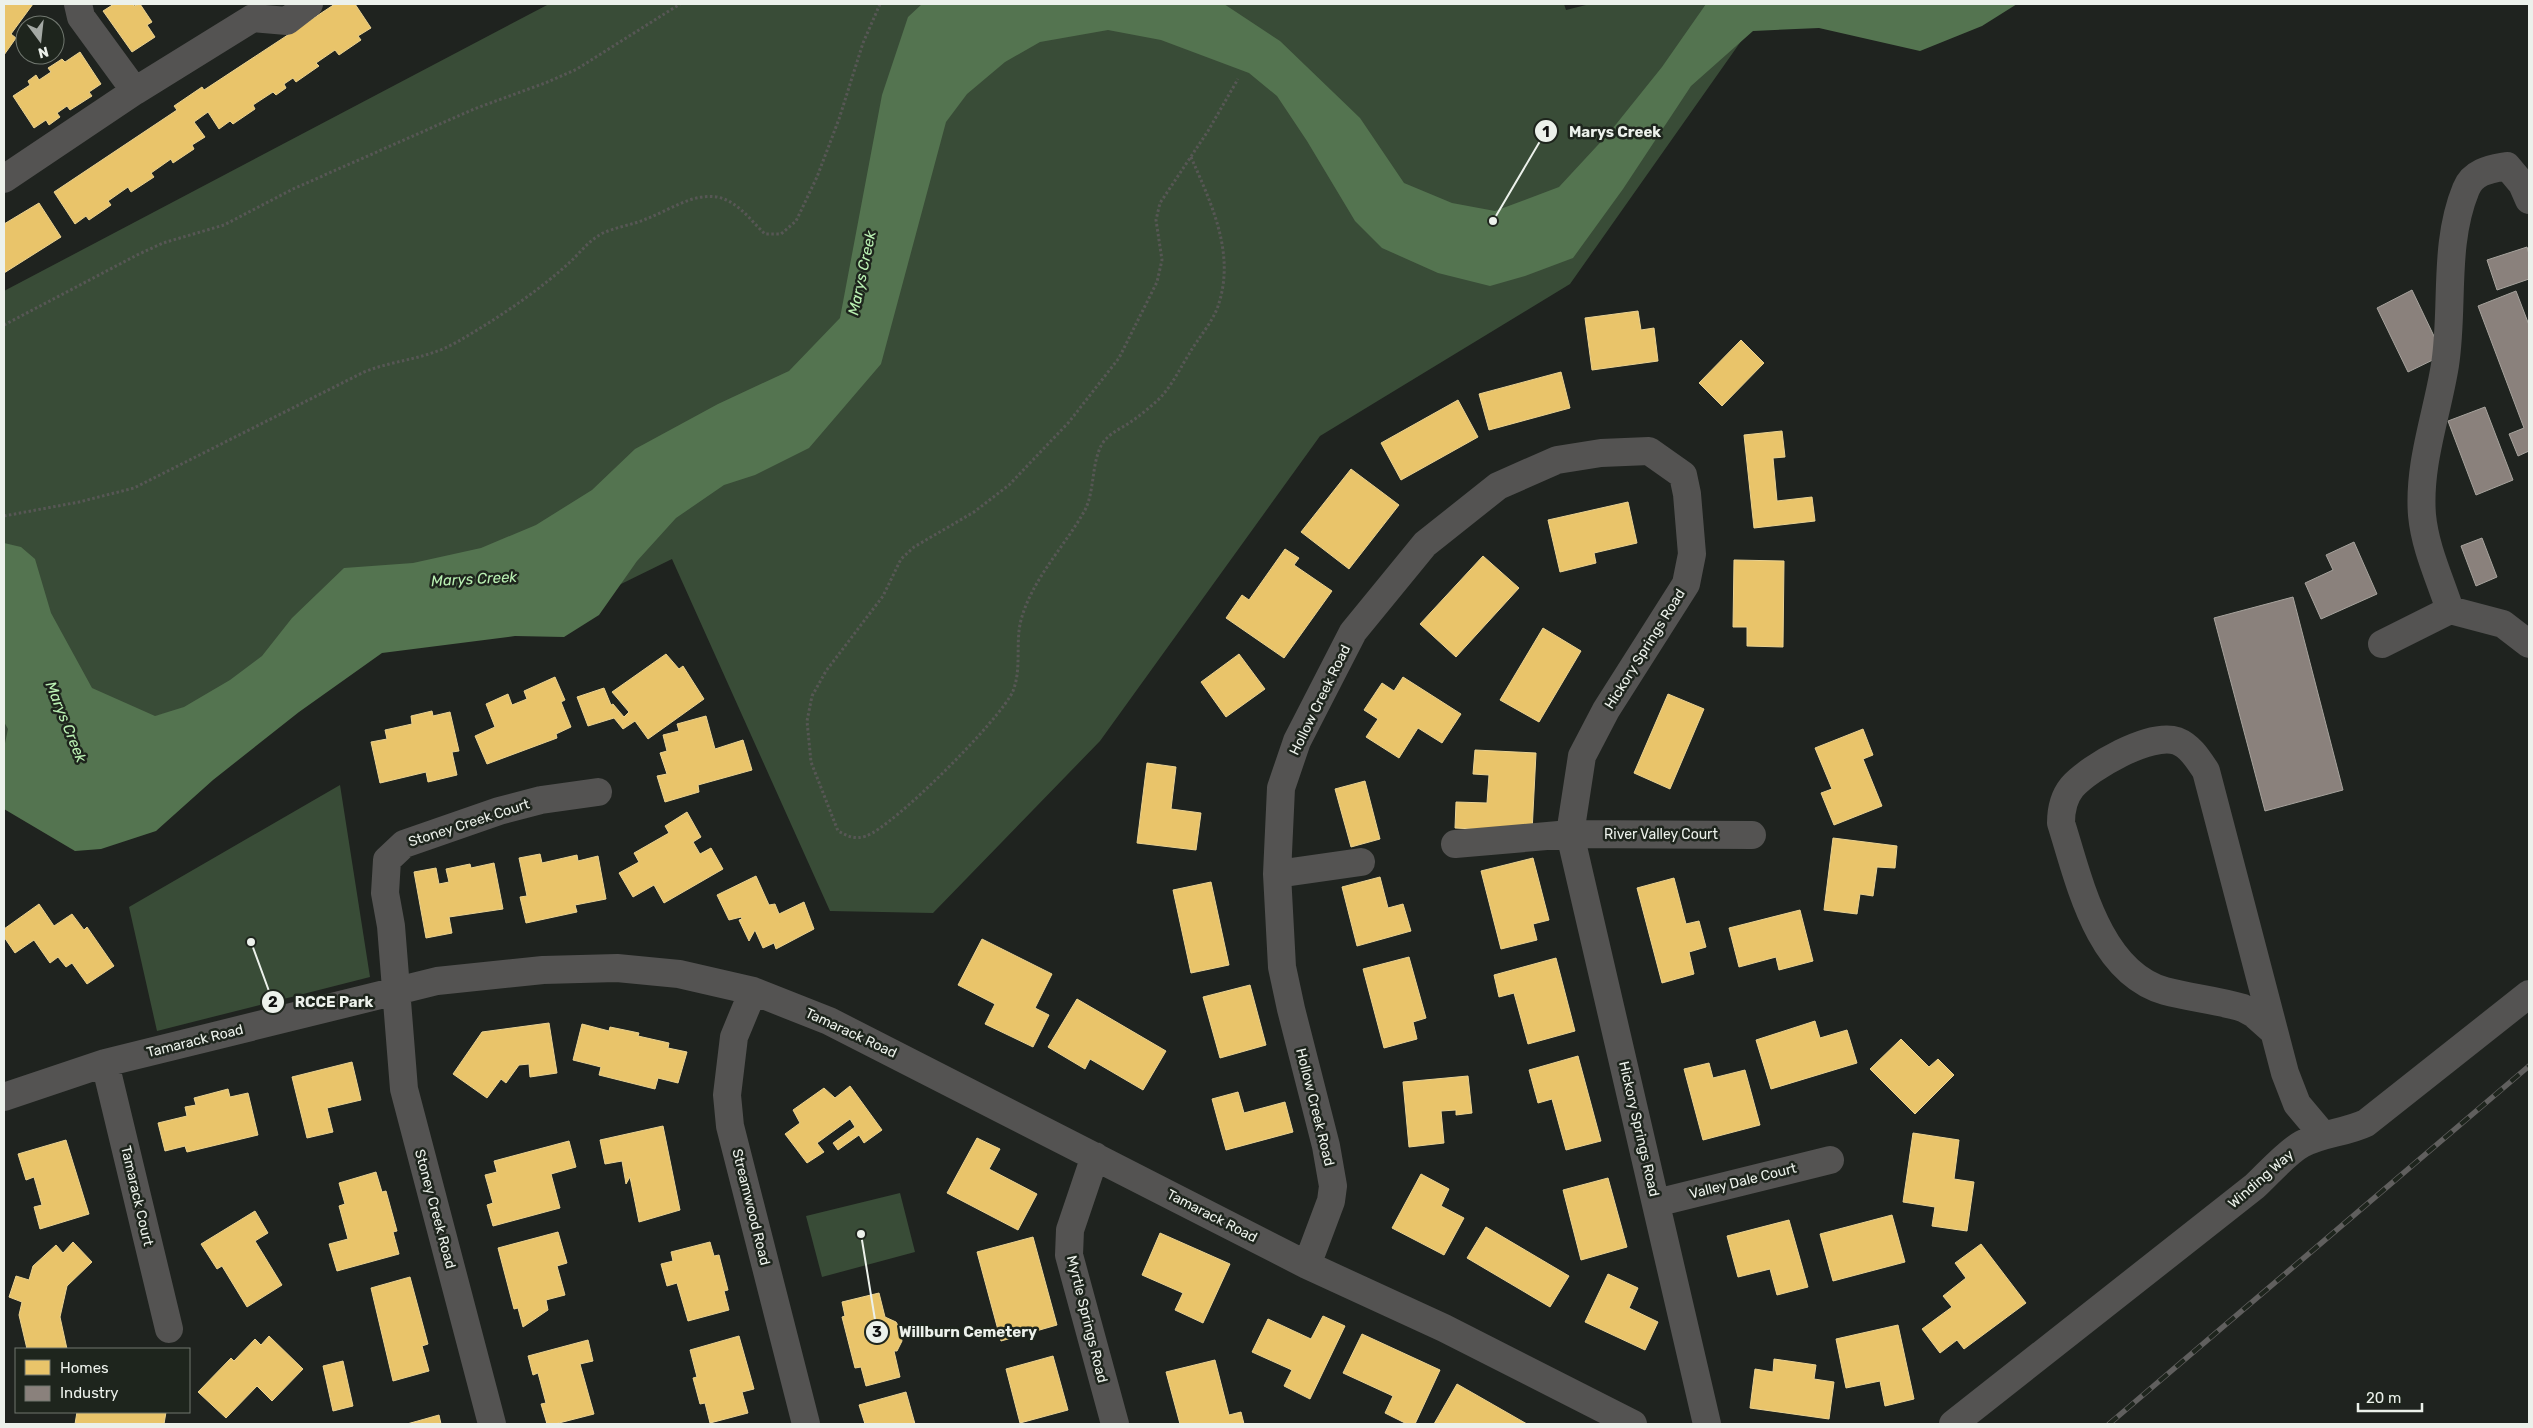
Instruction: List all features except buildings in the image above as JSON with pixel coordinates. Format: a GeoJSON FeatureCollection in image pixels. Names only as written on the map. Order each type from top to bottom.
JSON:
{"type":"FeatureCollection","features":[{"type":"Feature","properties":{"kind":"street"},"geometry":{"type":"LineString","coordinates":[[78,4],[81,17],[135,91]]}},
{"type":"Feature","properties":{"kind":"street"},"geometry":{"type":"LineString","coordinates":[[4,179],[135,91],[253,18],[287,21],[309,4]]}},
{"type":"Feature","properties":{"kind":"street"},"geometry":{"type":"LineString","coordinates":[[2450,610],[2426,542],[2422,515],[2423,478],[2446,357],[2450,262],[2456,226],[2467,187],[2483,170],[2507,166],[2522,184],[2529,200]]}},
{"type":"Feature","properties":{"kind":"street","name":"Hollow Creek Road"},"geometry":{"type":"LineString","coordinates":[[1307,1265],[1331,1201],[1333,1186],[1326,1146],[1282,967],[1277,874],[1281,788],[1297,741],[1353,632],[1424,544],[1498,486],[1557,460],[1601,452],[1649,451],[1670,465]]}},
{"type":"Feature","properties":{"kind":"street","name":"Hickory Springs Road"},"geometry":{"type":"LineString","coordinates":[[1670,465],[1683,475],[1688,494],[1692,554],[1686,584],[1606,710],[1582,756],[1570,834],[1707,1424]]}},
{"type":"Feature","properties":{"kind":"street"},"geometry":{"type":"LineString","coordinates":[[2382,644],[2450,610],[2503,624],[2526,635]]}},
{"type":"Feature","properties":{"kind":"street"},"geometry":{"type":"LineString","coordinates":[[2272,1030],[2254,1014],[2243,1008],[2164,990],[2150,984],[2114,956],[2095,922],[2061,823],[2061,811],[2065,798],[2072,787],[2090,772],[2132,748],[2162,739],[2186,745],[2200,763],[2210,781],[2272,1030],[2297,1104],[2323,1135]]}},
{"type":"Feature","properties":{"kind":"street","name":"Stoney Creek Court"},"geometry":{"type":"LineString","coordinates":[[394,992],[391,926],[385,894],[388,860],[404,844],[499,811],[541,800],[598,792]]}},
{"type":"Feature","properties":{"kind":"street"},"geometry":{"type":"LineString","coordinates":[[1455,844],[1570,834]]}},
{"type":"Feature","properties":{"kind":"street","name":"River Valley Court"},"geometry":{"type":"LineString","coordinates":[[1570,834],[1752,834]]}},
{"type":"Feature","properties":{"kind":"street"},"geometry":{"type":"LineString","coordinates":[[1277,874],[1361,862]]}},
{"type":"Feature","properties":{"kind":"street","name":"Tamarack Road"},"geometry":{"type":"LineString","coordinates":[[4,1096],[105,1063],[436,981],[543,970],[617,968],[679,974],[753,991],[829,1021],[1307,1265],[1444,1328],[1633,1424]]}},
{"type":"Feature","properties":{"kind":"street","name":"Streamwood Road"},"geometry":{"type":"LineString","coordinates":[[753,991],[734,1037],[727,1095],[730,1126],[806,1424]]}},
{"type":"Feature","properties":{"kind":"street","name":"Stoney Creek Road"},"geometry":{"type":"LineString","coordinates":[[394,992],[404,1090],[492,1424]]}},
{"type":"Feature","properties":{"kind":"street","name":"Winding Way"},"geometry":{"type":"LineString","coordinates":[[1953,1424],[2255,1186],[2301,1144],[2323,1135],[2355,1128],[2366,1123],[2529,994]]}},
{"type":"Feature","properties":{"kind":"street","name":"Tamarack Court"},"geometry":{"type":"LineString","coordinates":[[105,1063],[169,1329]]}},
{"type":"Feature","properties":{"kind":"street","name":"Myrtle Springs Road"},"geometry":{"type":"LineString","coordinates":[[1095,1156],[1070,1230],[1069,1255],[1114,1424]]}},
{"type":"Feature","properties":{"kind":"street","name":"Valley Dale Court"},"geometry":{"type":"LineString","coordinates":[[1656,1203],[1830,1160]]}},
{"type":"Feature","properties":{"kind":"path"},"geometry":{"type":"LineString","coordinates":[[4,325],[137,254],[163,243],[224,225],[293,189],[474,109],[545,84],[577,69],[680,4]]}},
{"type":"Feature","properties":{"kind":"path"},"geometry":{"type":"LineString","coordinates":[[4,516],[80,502],[134,488],[364,372],[388,362],[410,361],[435,354],[515,304],[569,263],[585,246],[603,233],[646,220],[691,200],[717,197],[739,208],[765,234],[781,234],[796,221],[817,177],[839,119],[863,42],[880,4]]}},
{"type":"Feature","properties":{"kind":"path"},"geometry":{"type":"LineString","coordinates":[[1191,156],[1213,209],[1222,241],[1225,276],[1219,305],[1175,380],[1158,399],[1132,422],[1112,432],[1102,445],[1086,508],[1035,589],[1021,619],[1018,642],[1018,667],[1013,691],[1002,710],[986,729],[883,826],[866,836],[852,838],[838,831],[811,762],[807,721],[812,696],[826,671],[884,596],[902,559],[914,547],[974,512],[1009,485],[1069,422],[1119,358],[1157,282],[1162,260],[1156,220],[1160,203],[1238,79]]}},
{"type":"Feature","properties":{"kind":"shaded area"},"geometry":{"type":"Polygon","coordinates":[[[549,4],[1564,4],[1566,10],[1590,4],[1725,4],[1744,37],[1570,284],[1320,436],[1100,741],[933,913],[830,911],[672,559],[515,636],[492,619],[223,698],[4,757],[4,291],[549,4]]]}},
{"type":"Feature","properties":{"kind":"shaded area"},"geometry":{"type":"Polygon","coordinates":[[[340,785],[370,977],[157,1031],[129,907],[340,785]]]}},
{"type":"Feature","properties":{"kind":"shaded area"},"geometry":{"type":"Polygon","coordinates":[[[900,1193],[915,1252],[822,1277],[806,1216],[900,1193]]]}},
{"type":"Feature","properties":{"kind":"water"},"geometry":{"type":"Polygon","coordinates":[[[922,4],[1224,4],[1280,41],[1360,118],[1404,183],[1452,203],[1495,211],[1559,187],[1609,133],[1662,67],[1706,4],[2017,4],[1982,26],[1920,51],[1819,28],[1753,31],[1691,86],[1623,189],[1573,258],[1525,276],[1490,286],[1438,273],[1382,248],[1355,221],[1307,141],[1277,96],[1249,73],[1161,40],[1108,30],[1040,42],[1005,62],[967,94],[946,122],[881,364],[809,448],[755,475],[724,485],[676,518],[637,561],[599,615],[564,637],[515,636],[382,653],[299,712],[213,780],[156,831],[101,849],[75,851],[4,809],[4,748],[8,729],[4,722],[4,543],[21,547],[35,559],[51,613],[92,688],[155,716],[184,707],[230,680],[262,656],[292,618],[344,568],[413,563],[481,548],[536,525],[592,490],[635,449],[718,404],[789,371],[840,318],[882,95],[908,17],[922,4]]]}},
{"type":"Feature","properties":{"kind":"railway"},"geometry":{"type":"LineString","coordinates":[[2109,1424],[2529,1066]]}},
{"type":"Feature","properties":{"kind":"place","name":"Marys Creek"},"geometry":{"type":"Point","coordinates":[1493,221]}},
{"type":"Feature","properties":{"kind":"place","name":"RCCE Park"},"geometry":{"type":"Point","coordinates":[251,942]}},
{"type":"Feature","properties":{"kind":"place","name":"Willburn Cemetery"},"geometry":{"type":"Point","coordinates":[861,1234]}}]}
